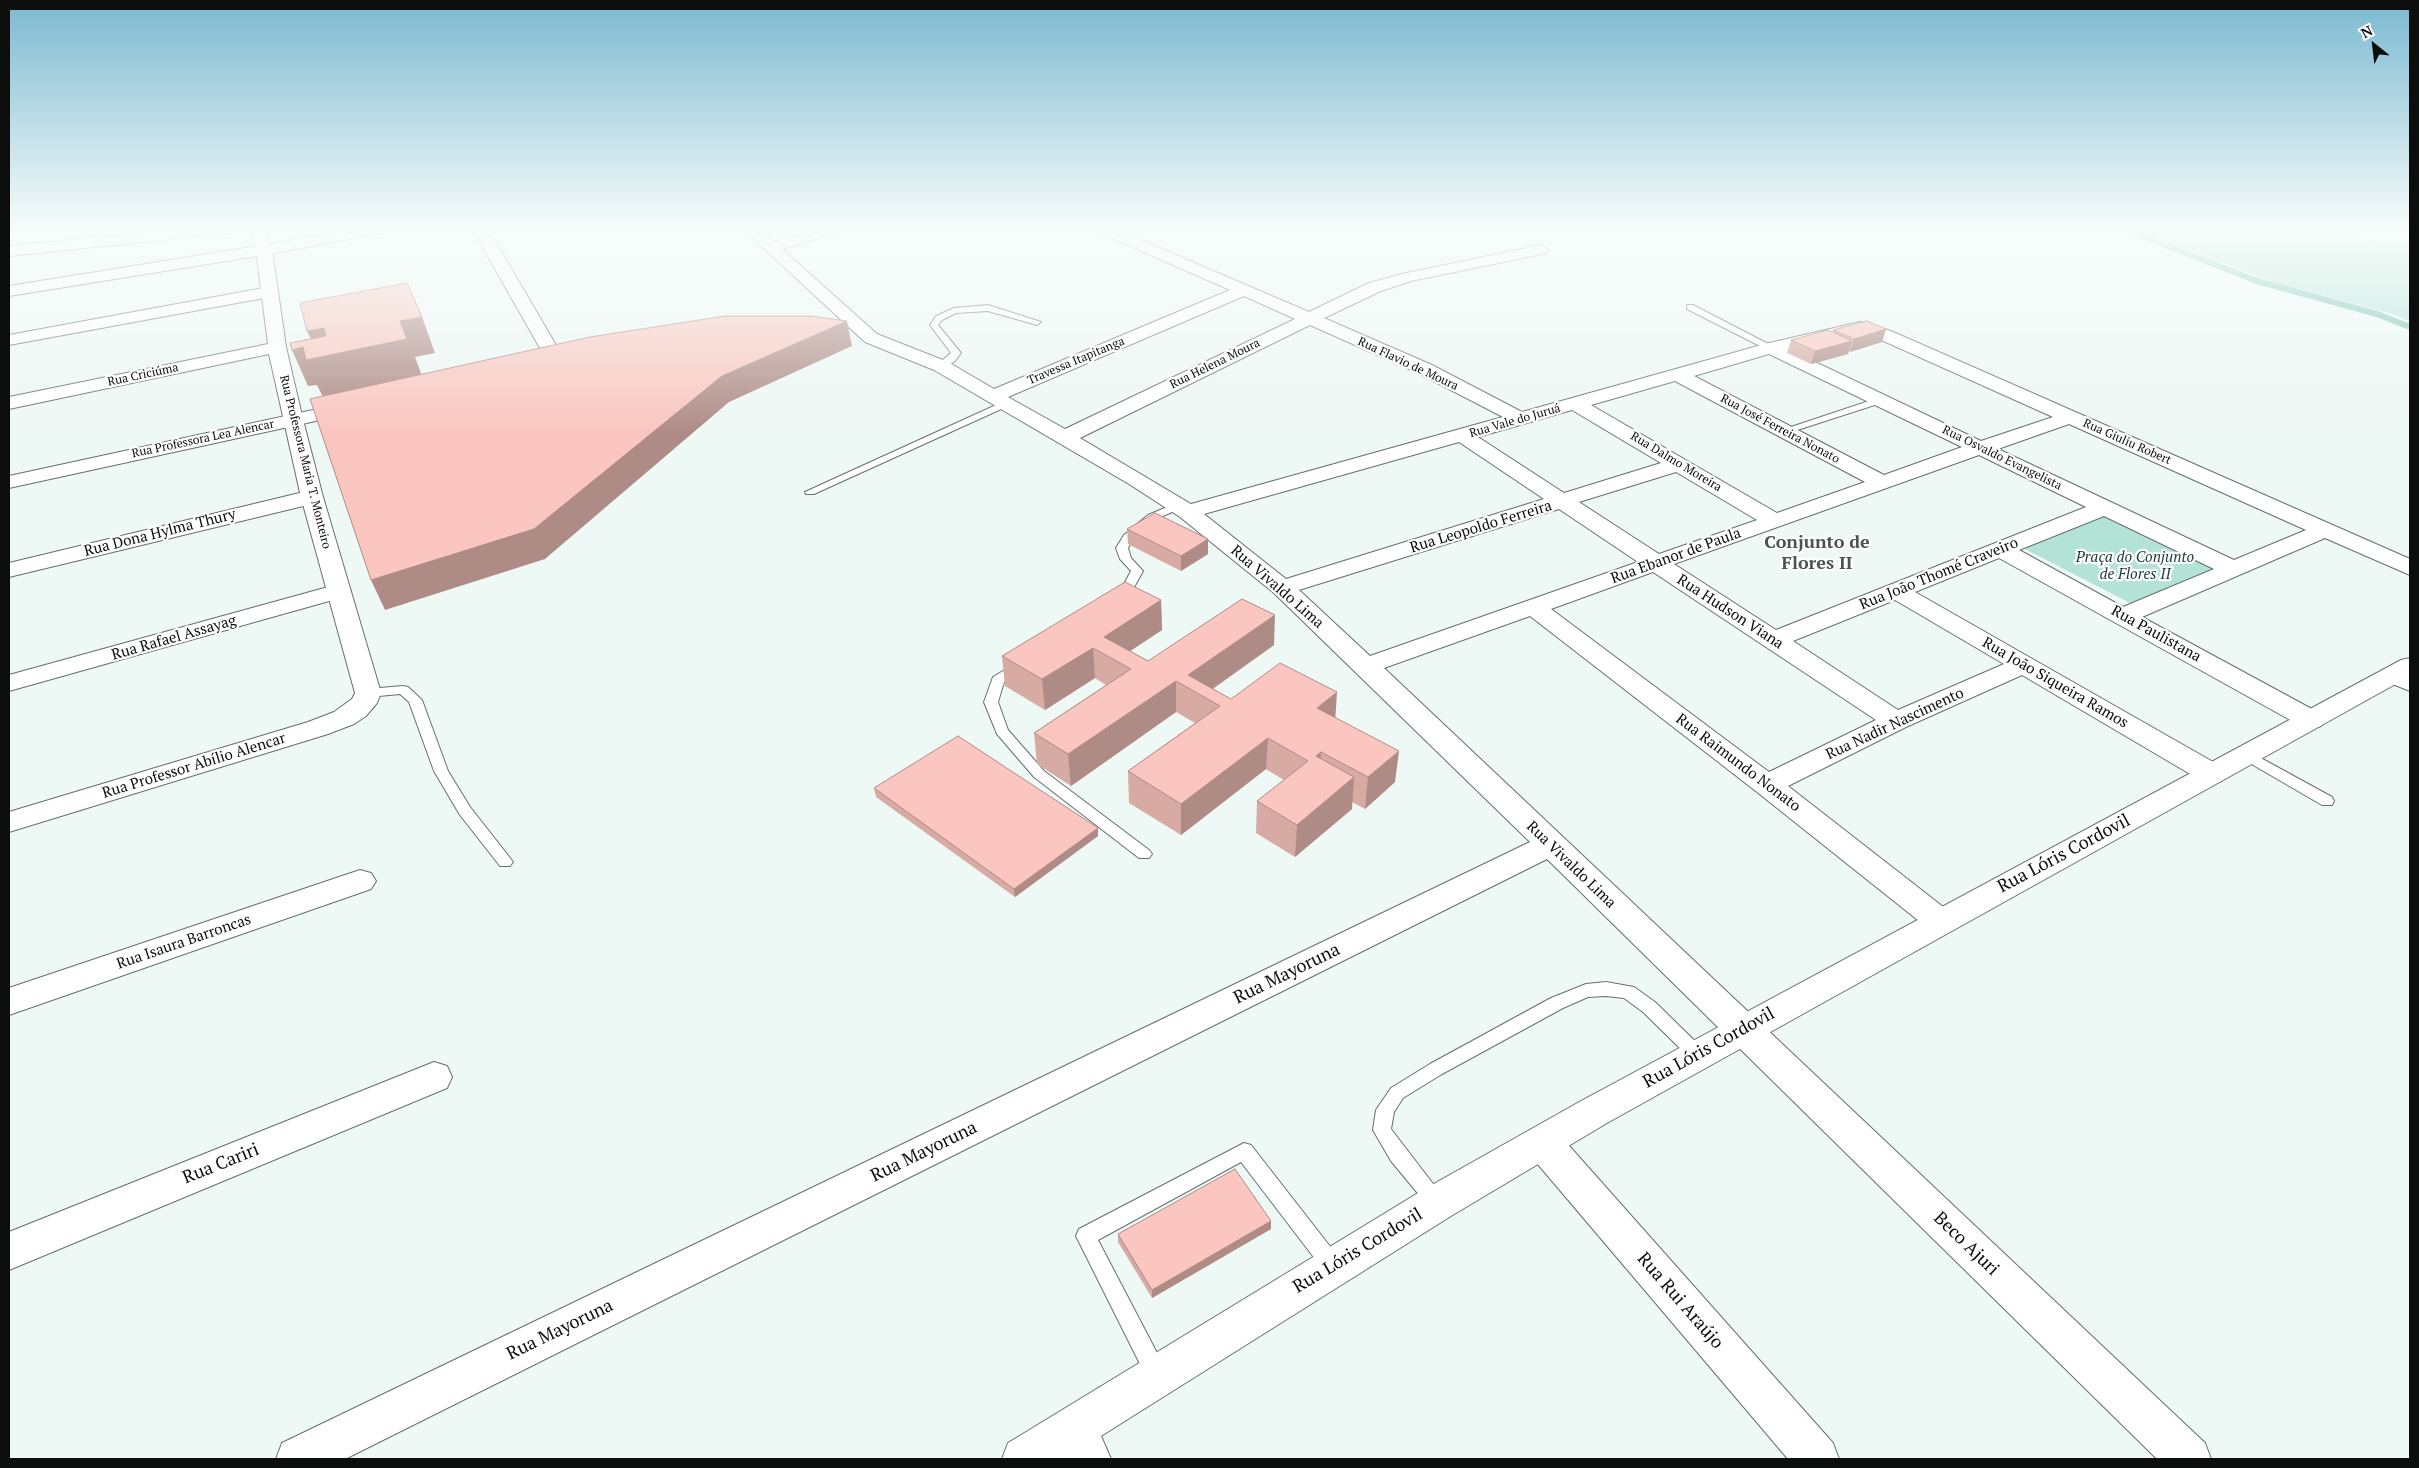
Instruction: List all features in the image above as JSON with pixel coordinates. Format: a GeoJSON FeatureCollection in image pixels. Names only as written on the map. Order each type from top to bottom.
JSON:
{"type":"FeatureCollection","features":[{"type":"Feature","properties":{"kind":"street"},"geometry":{"type":"LineString","coordinates":[[9,340],[245,297]]}},
{"type":"Feature","properties":{"kind":"street","name":"Rua Professora Maria T. Monteiro"},"geometry":{"type":"LineString","coordinates":[[271,297],[277,347],[293,420],[312,497],[368,693]]}},
{"type":"Feature","properties":{"kind":"street"},"geometry":{"type":"LineString","coordinates":[[523,297],[566,362],[539,368]]}},
{"type":"Feature","properties":{"kind":"street","name":"Rua Vivaldo Lima"},"geometry":{"type":"LineString","coordinates":[[826,297],[871,338],[941,366],[1065,437],[1183,509],[1282,588],[1366,666],[1743,1029]]}},
{"type":"Feature","properties":{"kind":"street","name":"Travessa Itapitanga"},"geometry":{"type":"LineString","coordinates":[[1000,400],[1230,297]]}},
{"type":"Feature","properties":{"kind":"street","name":"Rua Flavio de Moura"},"geometry":{"type":"LineString","coordinates":[[1255,297],[1425,370],[1521,420]]}},
{"type":"Feature","properties":{"kind":"street","name":"Rua Helena Moura"},"geometry":{"type":"LineString","coordinates":[[1065,437],[1357,297]]}},
{"type":"Feature","properties":{"kind":"street","name":"Rua Giuliu Robert"},"geometry":{"type":"LineString","coordinates":[[1842,330],[1860,327],[1885,335],[2410,568]]}},
{"type":"Feature","properties":{"kind":"street","name":"Rua Vale do Juruá"},"geometry":{"type":"LineString","coordinates":[[1183,509],[1463,436],[1771,348],[1842,330]]}},
{"type":"Feature","properties":{"kind":"street"},"geometry":{"type":"LineString","coordinates":[[841,332],[871,338]]}},
{"type":"Feature","properties":{"kind":"street","name":"Rua Criciúma"},"geometry":{"type":"LineString","coordinates":[[9,403],[277,347]]}},
{"type":"Feature","properties":{"kind":"street","name":"Rua Osvaldo Evangelista"},"geometry":{"type":"LineString","coordinates":[[1771,348],[2232,569]]}},
{"type":"Feature","properties":{"kind":"street","name":"Rua José Ferreira Nonato"},"geometry":{"type":"LineString","coordinates":[[1678,375],[1882,482]]}},
{"type":"Feature","properties":{"kind":"street","name":"Rua Professora Lea Alencar"},"geometry":{"type":"LineString","coordinates":[[9,482],[369,404]]}},
{"type":"Feature","properties":{"kind":"street","name":"Rua Dalmo Moreira"},"geometry":{"type":"LineString","coordinates":[[1576,404],[1775,521]]}},
{"type":"Feature","properties":{"kind":"street","name":"Rua Ebanor de Paula"},"geometry":{"type":"LineString","coordinates":[[1366,666],[1882,482],[2071,417]]}},
{"type":"Feature","properties":{"kind":"street","name":"Rua Hudson Viana"},"geometry":{"type":"LineString","coordinates":[[1463,436],[1896,722]]}},
{"type":"Feature","properties":{"kind":"street","name":"Rua Leopoldo Ferreira"},"geometry":{"type":"LineString","coordinates":[[1282,588],[1679,464]]}},
{"type":"Feature","properties":{"kind":"street","name":"Rua Dona Hylma Thury"},"geometry":{"type":"LineString","coordinates":[[9,570],[312,497]]}},
{"type":"Feature","properties":{"kind":"street","name":"Rua João Thomé Craveiro"},"geometry":{"type":"LineString","coordinates":[[1774,640],[2104,508]]}},
{"type":"Feature","properties":{"kind":"street"},"geometry":{"type":"LineString","coordinates":[[2124,616],[2324,530]]}},
{"type":"Feature","properties":{"kind":"street","name":"Rua Paulistana"},"geometry":{"type":"LineString","coordinates":[[2000,550],[2124,616],[2311,720]]}},
{"type":"Feature","properties":{"kind":"street","name":"Rua Rafael Assayag"},"geometry":{"type":"LineString","coordinates":[[9,683],[339,592]]}},
{"type":"Feature","properties":{"kind":"street","name":"Rua João Siqueira Ramos"},"geometry":{"type":"LineString","coordinates":[[1898,592],[2212,774]]}},
{"type":"Feature","properties":{"kind":"street","name":"Rua Raimundo Nonato"},"geometry":{"type":"LineString","coordinates":[[1533,607],[1767,785],[1940,921]]}},
{"type":"Feature","properties":{"kind":"street","name":"Rua Nadir Nascimento"},"geometry":{"type":"LineString","coordinates":[[1767,785],[1896,722],[2024,666]]}},
{"type":"Feature","properties":{"kind":"street","name":"Rua Lóris Cordovil"},"geometry":{"type":"LineString","coordinates":[[1024,1459],[1082,1443],[1158,1374],[1437,1203],[1697,1054],[2246,754],[2405,674]]}},
{"type":"Feature","properties":{"kind":"street","name":"Rua Professor Abílio Alencar"},"geometry":{"type":"LineString","coordinates":[[9,822],[318,728],[344,718],[356,710],[364,703],[368,693]]}},
{"type":"Feature","properties":{"kind":"street","name":"Rua Mayoruna"},"geometry":{"type":"LineString","coordinates":[[298,1459],[1550,845]]}},
{"type":"Feature","properties":{"kind":"street","name":"Rua Isaura Barroncas"},"geometry":{"type":"LineString","coordinates":[[9,1002],[360,882]]}},
{"type":"Feature","properties":{"kind":"street","name":"Beco Ajuri"},"geometry":{"type":"LineString","coordinates":[[1743,1029],[2189,1459]]}},
{"type":"Feature","properties":{"kind":"street","name":"Rua Cariri"},"geometry":{"type":"LineString","coordinates":[[9,1251],[434,1077]]}},
{"type":"Feature","properties":{"kind":"street","name":"Rua Rui Araújo"},"geometry":{"type":"LineString","coordinates":[[1543,1143],[1817,1459]]}},
{"type":"Feature","properties":{"kind":"lane"},"geometry":{"type":"LineString","coordinates":[[1690,307],[1771,348]]}},
{"type":"Feature","properties":{"kind":"lane"},"geometry":{"type":"LineString","coordinates":[[941,366],[952,359],[956,353],[934,325],[939,318],[954,311],[988,308],[1038,322]]}},
{"type":"Feature","properties":{"kind":"lane"},"geometry":{"type":"LineString","coordinates":[[810,492],[1000,400]]}},
{"type":"Feature","properties":{"kind":"lane"},"geometry":{"type":"LineString","coordinates":[[1784,431],[1881,400]]}},
{"type":"Feature","properties":{"kind":"lane"},"geometry":{"type":"LineString","coordinates":[[1106,605],[1128,588],[1137,571],[1126,559],[1122,548],[1130,535],[1152,517],[1183,509]]}},
{"type":"Feature","properties":{"kind":"lane"},"geometry":{"type":"LineString","coordinates":[[1026,660],[998,680],[991,702],[1002,731],[1039,774],[1144,854]]}},
{"type":"Feature","properties":{"kind":"lane"},"geometry":{"type":"LineString","coordinates":[[368,693],[403,690],[415,700],[440,771],[465,811],[505,862]]}},
{"type":"Feature","properties":{"kind":"lane"},"geometry":{"type":"LineString","coordinates":[[2246,754],[2327,801]]}},
{"type":"Feature","properties":{"kind":"lane"},"geometry":{"type":"LineString","coordinates":[[1437,1203],[1398,1155],[1382,1130],[1385,1110],[1397,1093],[1436,1069],[1557,1003],[1586,991],[1606,989],[1628,992],[1642,1002],[1697,1054]]}},
{"type":"Feature","properties":{"kind":"lane"},"geometry":{"type":"LineString","coordinates":[[1158,1374],[1086,1236],[1244,1151],[1333,1266]]}},
{"type":"Feature","properties":{"kind":"green space"},"geometry":{"type":"Polygon","coordinates":[[[2328,297],[2410,297],[2410,321],[2389,313],[2328,297]]]}},
{"type":"Feature","properties":{"kind":"green space","name":"Praça do Conjunto de Flores II"},"geometry":{"type":"Polygon","coordinates":[[[2102,514],[2216,568],[2134,605],[2021,547],[2102,514]]]}},
{"type":"Feature","properties":{"kind":"building"},"geometry":{"type":"Polygon","coordinates":[[[335,297],[413,297],[422,317],[400,321],[407,339],[306,360],[303,347],[292,350],[290,343],[326,336],[324,328],[307,331],[300,303],[335,297]]]}},
{"type":"Feature","properties":{"kind":"building"},"geometry":{"type":"Polygon","coordinates":[[[725,316],[811,316],[847,321],[722,376],[534,529],[371,580],[310,399],[590,337],[725,316]]]}},
{"type":"Feature","properties":{"kind":"building"},"geometry":{"type":"Polygon","coordinates":[[[1867,321],[1886,329],[1854,339],[1833,330],[1867,321]]]}},
{"type":"Feature","properties":{"kind":"building"},"geometry":{"type":"Polygon","coordinates":[[[1828,330],[1852,341],[1815,351],[1791,340],[1828,330]]]}},
{"type":"Feature","properties":{"kind":"building"},"geometry":{"type":"Polygon","coordinates":[[[1155,513],[1208,539],[1181,556],[1127,529],[1155,513]]]}},
{"type":"Feature","properties":{"kind":"building"},"geometry":{"type":"Polygon","coordinates":[[[1125,582],[1161,600],[1104,637],[1148,661],[1242,599],[1275,615],[1188,675],[1231,699],[1280,663],[1337,692],[1317,708],[1399,751],[1368,777],[1321,752],[1316,756],[1354,777],[1297,825],[1257,801],[1308,761],[1268,738],[1181,804],[1128,771],[1220,706],[1176,681],[1068,754],[1034,733],[1131,669],[1093,648],[1042,679],[1002,656],[1125,582]]]}},
{"type":"Feature","properties":{"kind":"building"},"geometry":{"type":"Polygon","coordinates":[[[958,736],[1098,828],[1014,889],[874,788],[958,736]]]}},
{"type":"Feature","properties":{"kind":"building"},"geometry":{"type":"Polygon","coordinates":[[[1235,1169],[1271,1221],[1152,1290],[1118,1234],[1235,1169]]]}},
{"type":"Feature","properties":{"kind":"waterway"},"geometry":{"type":"LineString","coordinates":[[2313,297],[2377,314],[2410,327]]}},
{"type":"Feature","properties":{"kind":"district","name":"Conjunto de Flores II"},"geometry":{"type":"Point","coordinates":[1817,553]}}]}
